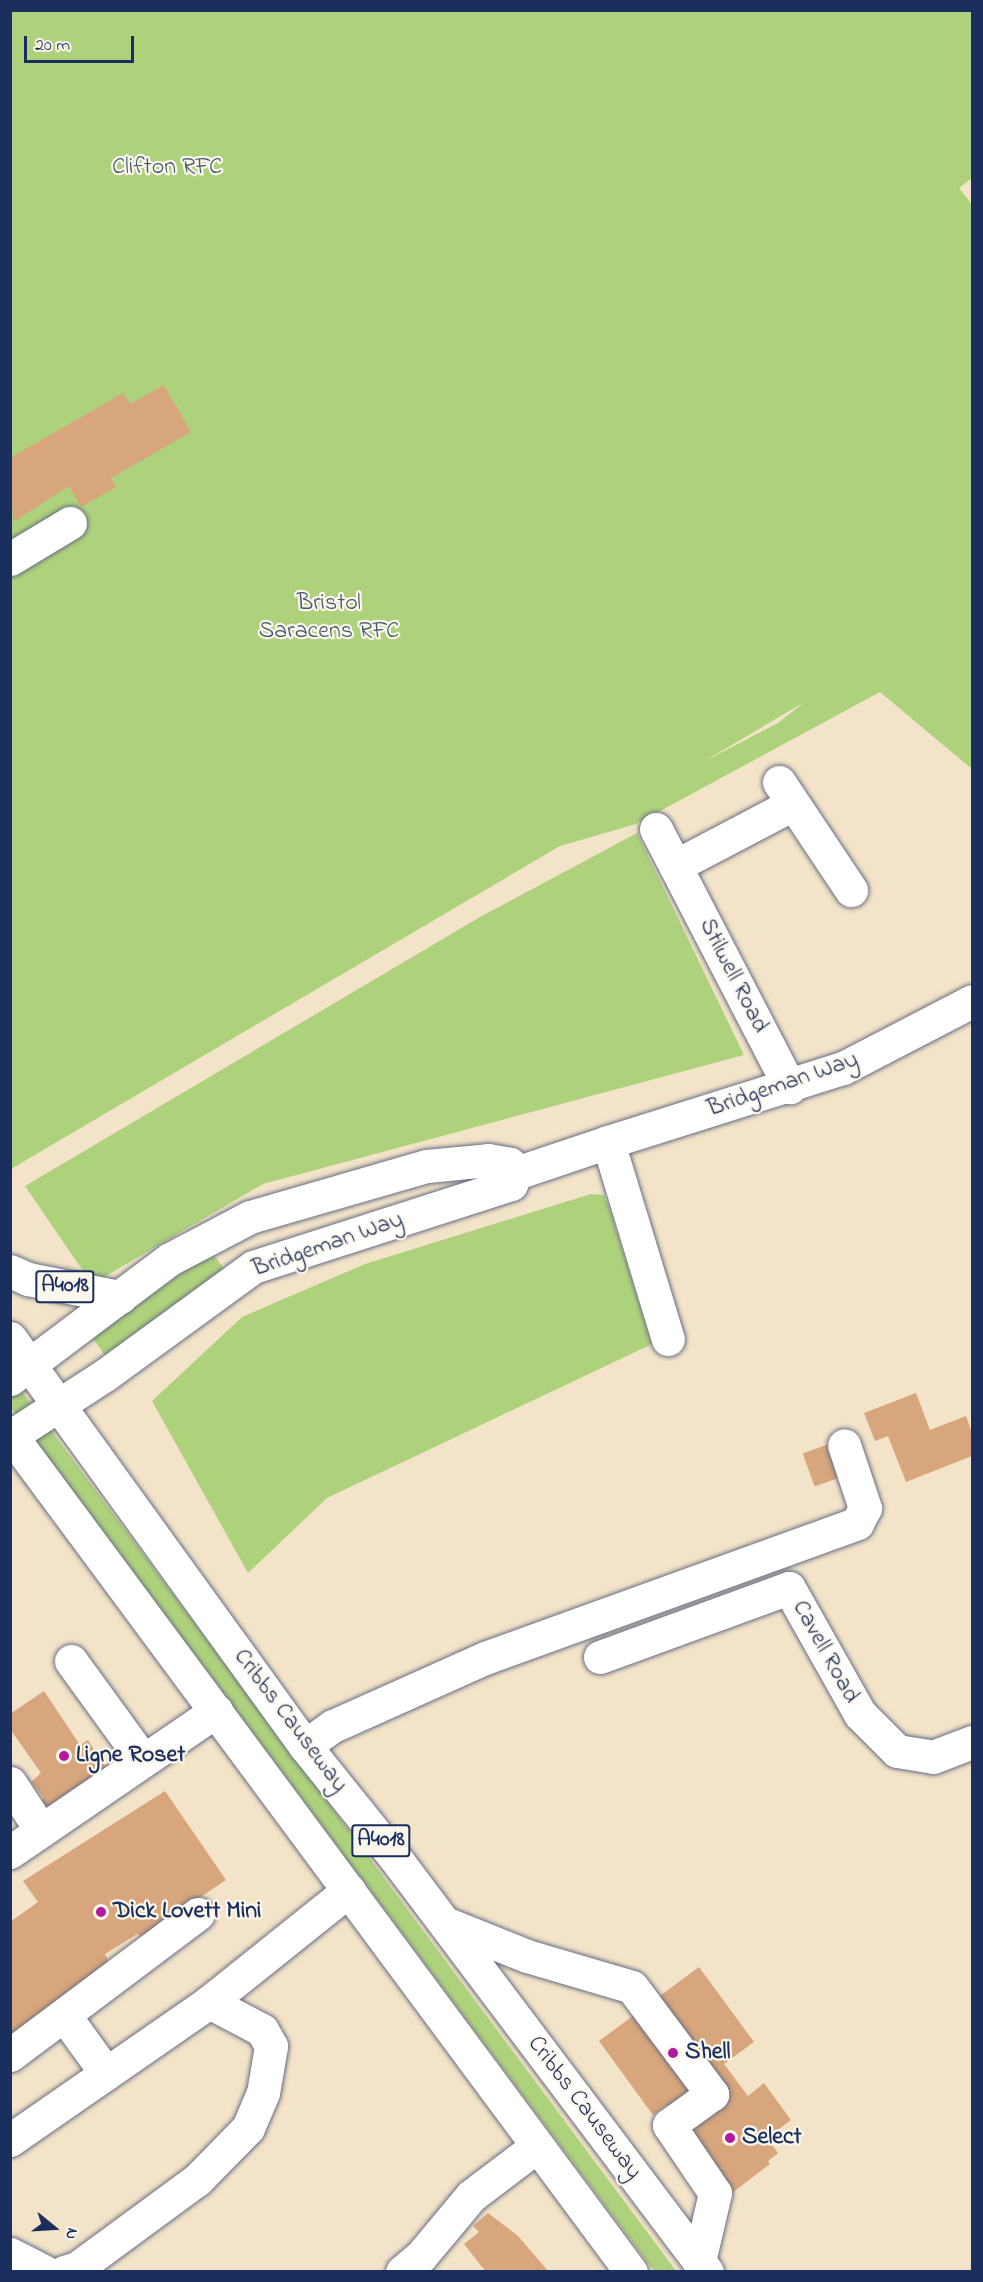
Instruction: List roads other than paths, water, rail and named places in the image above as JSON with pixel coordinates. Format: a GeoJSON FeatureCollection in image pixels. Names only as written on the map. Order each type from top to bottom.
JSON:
{"type":"FeatureCollection","features":[{"type":"Feature","properties":{"kind":"street"},"geometry":{"type":"LineString","coordinates":[[10,559],[70,523]]}},
{"type":"Feature","properties":{"kind":"street"},"geometry":{"type":"LineString","coordinates":[[675,866],[786,793],[851,890]]}},
{"type":"Feature","properties":{"kind":"street","name":"Stilwell Road"},"geometry":{"type":"LineString","coordinates":[[656,829],[790,1087]]}},
{"type":"Feature","properties":{"kind":"street","name":"Bridgeman Way"},"geometry":{"type":"LineString","coordinates":[[11,1435],[61,1405],[253,1267],[511,1184],[516,1173],[608,1142],[790,1087],[843,1068],[972,1001]]}},
{"type":"Feature","properties":{"kind":"street"},"geometry":{"type":"LineString","coordinates":[[608,1142],[668,1339]]}},
{"type":"Feature","properties":{"kind":"street","name":"Bridgeman Way"},"geometry":{"type":"LineString","coordinates":[[20,1372],[170,1258],[250,1217],[427,1166],[488,1160],[510,1164],[516,1173]]}},
{"type":"Feature","properties":{"kind":"street","name":"A4018"},"geometry":{"type":"LineString","coordinates":[[10,1271],[28,1279],[120,1297]]}},
{"type":"Feature","properties":{"kind":"street","name":"Cribbs Causeway"},"geometry":{"type":"LineString","coordinates":[[10,1338],[20,1372],[61,1405],[305,1746],[445,1923],[703,2266]]}},
{"type":"Feature","properties":{"kind":"street","name":"A4018"},"geometry":{"type":"LineString","coordinates":[[11,1435],[631,2271]]}},
{"type":"Feature","properties":{"kind":"street"},"geometry":{"type":"LineString","coordinates":[[305,1746],[333,1726],[485,1658],[857,1524],[865,1508],[844,1445]]}},
{"type":"Feature","properties":{"kind":"street","name":"Cavell Road"},"geometry":{"type":"LineString","coordinates":[[600,1657],[789,1588],[860,1714],[897,1751],[933,1757],[972,1742]]}},
{"type":"Feature","properties":{"kind":"street"},"geometry":{"type":"LineString","coordinates":[[71,1661],[142,1760]]}},
{"type":"Feature","properties":{"kind":"street"},"geometry":{"type":"LineString","coordinates":[[10,1852],[216,1710]]}},
{"type":"Feature","properties":{"kind":"street"},"geometry":{"type":"LineString","coordinates":[[10,1783],[41,1830]]}},
{"type":"Feature","properties":{"kind":"street"},"geometry":{"type":"LineString","coordinates":[[10,2140],[209,2002],[349,1890]]}},
{"type":"Feature","properties":{"kind":"street"},"geometry":{"type":"LineString","coordinates":[[10,2055],[198,1914]]}},
{"type":"Feature","properties":{"kind":"street"},"geometry":{"type":"LineString","coordinates":[[445,1923],[527,1956],[632,1987],[639,1996],[712,2094],[669,2124],[715,2193],[703,2266]]}},
{"type":"Feature","properties":{"kind":"street"},"geometry":{"type":"LineString","coordinates":[[64,2271],[77,2268],[197,2180],[248,2128],[263,2093],[271,2046],[262,2030],[209,2002]]}},
{"type":"Feature","properties":{"kind":"street"},"geometry":{"type":"LineString","coordinates":[[64,2014],[106,2073]]}},
{"type":"Feature","properties":{"kind":"street"},"geometry":{"type":"LineString","coordinates":[[402,2271],[421,2256],[471,2196],[537,2146]]}},
{"type":"Feature","properties":{"kind":"street"},"geometry":{"type":"LineString","coordinates":[[10,2254],[45,2271]]}},
{"type":"Feature","properties":{"kind":"place","name":"Ligne Roset"},"geometry":{"type":"Point","coordinates":[64,1756]}},
{"type":"Feature","properties":{"kind":"place","name":"Dick Lovett Mini"},"geometry":{"type":"Point","coordinates":[101,1912]}},
{"type":"Feature","properties":{"kind":"place","name":"Shell"},"geometry":{"type":"Point","coordinates":[673,2053]}},
{"type":"Feature","properties":{"kind":"place","name":"Select"},"geometry":{"type":"Point","coordinates":[730,2138]}},
{"type":"Feature","properties":{"kind":"park label","name":"Clifton RFC"},"geometry":{"type":"Point","coordinates":[167,168]}},
{"type":"Feature","properties":{"kind":"park label","name":"Bristol Saracens RFC"},"geometry":{"type":"Point","coordinates":[329,618]}}]}
